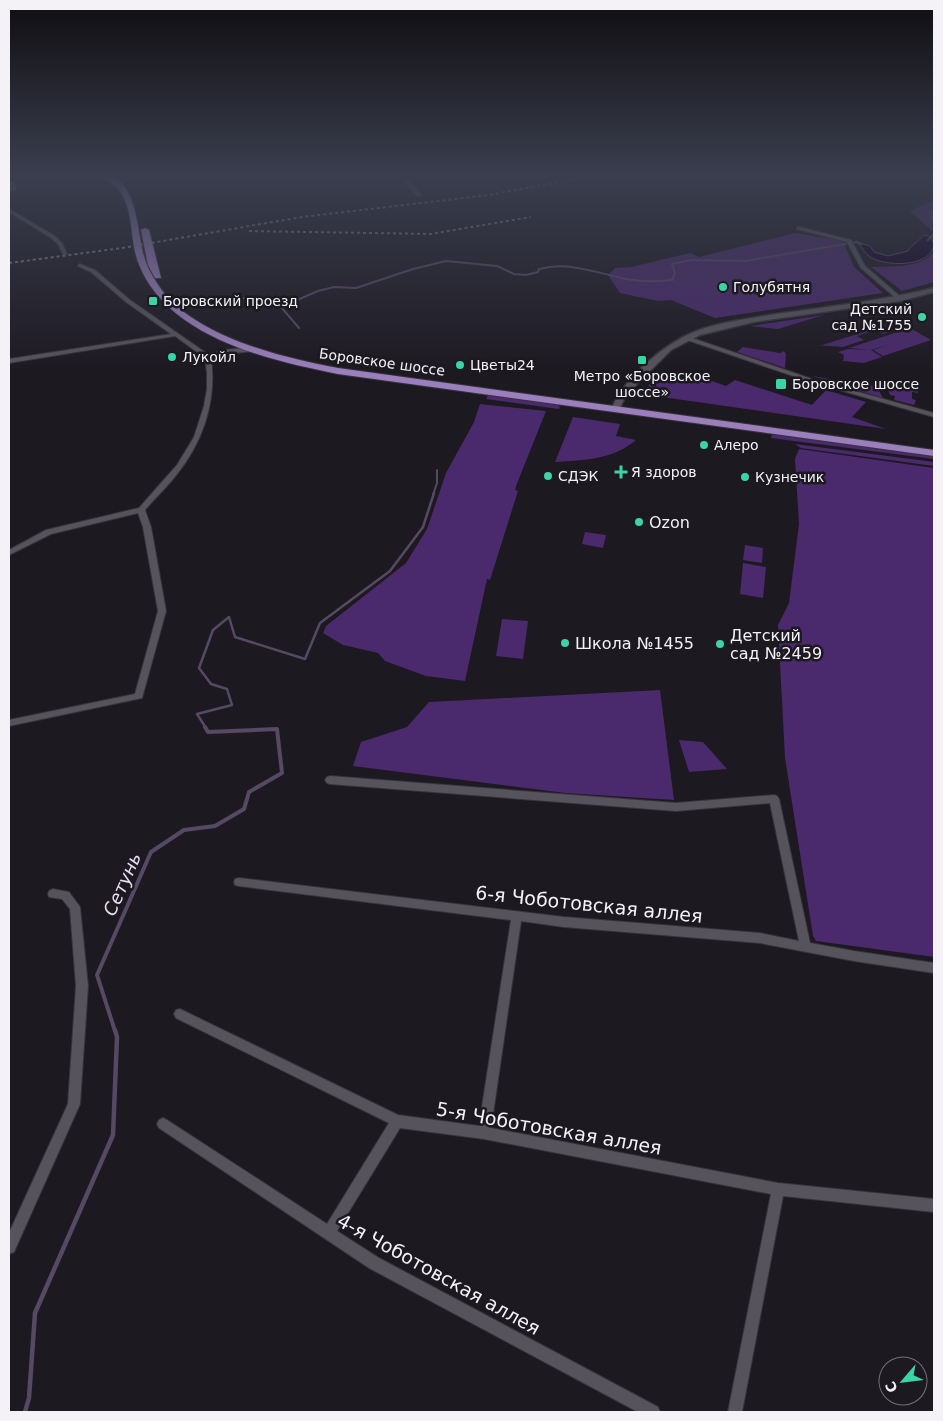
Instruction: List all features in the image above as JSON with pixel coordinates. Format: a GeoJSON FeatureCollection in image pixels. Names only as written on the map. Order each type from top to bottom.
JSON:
{"type":"FeatureCollection","features":[{"type":"Feature","properties":{"kind":"main road","name":"Боровское шоссе"},"geometry":{"type":"LineString","coordinates":[[138,239],[143,266],[164,298],[201,326],[254,349],[330,370],[934,444]]}},
{"type":"Feature","properties":{"kind":"main road","name":"Боровское шоссе"},"geometry":{"type":"LineString","coordinates":[[147,239],[152,266],[165,286],[192,311],[244,339],[272,349],[329,362],[934,453]]}},
{"type":"Feature","properties":{"kind":"street"},"geometry":{"type":"LineString","coordinates":[[56,239],[65,253]]}},
{"type":"Feature","properties":{"kind":"street"},"geometry":{"type":"LineString","coordinates":[[843,239],[849,241],[866,270],[900,298]]}},
{"type":"Feature","properties":{"kind":"street"},"geometry":{"type":"LineString","coordinates":[[80,265],[93,271],[128,301],[174,335],[208,356],[224,352],[254,349]]}},
{"type":"Feature","properties":{"kind":"street"},"geometry":{"type":"LineString","coordinates":[[617,404],[622,394],[668,348],[686,338],[735,324],[900,298],[934,290]]}},
{"type":"Feature","properties":{"kind":"street"},"geometry":{"type":"LineString","coordinates":[[9,361],[174,335]]}},
{"type":"Feature","properties":{"kind":"street"},"geometry":{"type":"LineString","coordinates":[[686,338],[813,381],[934,415]]}},
{"type":"Feature","properties":{"kind":"street"},"geometry":{"type":"LineString","coordinates":[[9,553],[49,532],[141,510],[171,478],[193,444],[211,390],[212,374],[208,356]]}},
{"type":"Feature","properties":{"kind":"street"},"geometry":{"type":"LineString","coordinates":[[9,723],[139,696],[162,611],[147,527],[141,510]]}},
{"type":"Feature","properties":{"kind":"street"},"geometry":{"type":"LineString","coordinates":[[330,780],[676,807],[774,799],[806,947]]}},
{"type":"Feature","properties":{"kind":"street","name":"6-я Чоботовская аллея"},"geometry":{"type":"LineString","coordinates":[[239,882],[517,916],[760,938],[934,968]]}},
{"type":"Feature","properties":{"kind":"street"},"geometry":{"type":"LineString","coordinates":[[9,1247],[74,1104],[82,986],[76,907],[65,894],[53,894]]}},
{"type":"Feature","properties":{"kind":"street"},"geometry":{"type":"LineString","coordinates":[[484,1133],[517,916]]}},
{"type":"Feature","properties":{"kind":"street","name":"5-я Чоботовская аллея"},"geometry":{"type":"LineString","coordinates":[[180,1014],[397,1121],[484,1133],[778,1189],[934,1206]]}},
{"type":"Feature","properties":{"kind":"street"},"geometry":{"type":"LineString","coordinates":[[328,1234],[397,1121]]}},
{"type":"Feature","properties":{"kind":"street","name":"4-я Чоботовская аллея"},"geometry":{"type":"LineString","coordinates":[[163,1124],[374,1263],[653,1412]]}},
{"type":"Feature","properties":{"kind":"street"},"geometry":{"type":"LineString","coordinates":[[735,1412],[778,1189]]}},
{"type":"Feature","properties":{"kind":"shaded area"},"geometry":{"type":"Polygon","coordinates":[[[770,239],[843,241],[854,267],[883,293],[715,318],[671,300],[658,301],[620,293],[608,275],[615,268],[631,267],[690,253],[699,257],[770,239]]]}},
{"type":"Feature","properties":{"kind":"shaded area"},"geometry":{"type":"Polygon","coordinates":[[[920,239],[932,239],[934,245],[931,252],[917,261],[890,263],[874,259],[857,242],[870,246],[874,252],[888,256],[908,251],[920,239]]]}},
{"type":"Feature","properties":{"kind":"shaded area"},"geometry":{"type":"Polygon","coordinates":[[[934,252],[934,282],[902,291],[871,267],[905,266],[921,261],[934,252]]]}},
{"type":"Feature","properties":{"kind":"shaded area"},"geometry":{"type":"Polygon","coordinates":[[[824,315],[778,329],[750,326],[824,315]]]}},
{"type":"Feature","properties":{"kind":"shaded area"},"geometry":{"type":"Polygon","coordinates":[[[877,324],[891,331],[883,334],[875,330],[857,336],[864,340],[843,347],[816,345],[822,345],[877,328],[875,326],[877,324]]]}},
{"type":"Feature","properties":{"kind":"shaded area"},"geometry":{"type":"Polygon","coordinates":[[[910,328],[931,340],[883,356],[873,350],[891,344],[871,350],[882,357],[864,363],[843,361],[844,355],[838,352],[848,349],[870,350],[849,348],[910,328]]]}},
{"type":"Feature","properties":{"kind":"shaded area"},"geometry":{"type":"Polygon","coordinates":[[[743,347],[780,353],[784,351],[786,354],[785,368],[737,352],[743,347]]]}},
{"type":"Feature","properties":{"kind":"shaded area"},"geometry":{"type":"Polygon","coordinates":[[[812,376],[873,386],[878,389],[883,398],[812,376]]]}},
{"type":"Feature","properties":{"kind":"shaded area"},"geometry":{"type":"Polygon","coordinates":[[[706,379],[726,386],[735,380],[812,405],[826,390],[866,402],[852,417],[886,429],[648,395],[649,384],[706,379]]]}},
{"type":"Feature","properties":{"kind":"shaded area"},"geometry":{"type":"Polygon","coordinates":[[[892,385],[918,387],[918,393],[912,392],[912,399],[916,400],[914,405],[894,400],[895,396],[890,395],[887,388],[892,385]]]}},
{"type":"Feature","properties":{"kind":"shaded area"},"geometry":{"type":"Polygon","coordinates":[[[488,395],[558,405],[560,407],[559,409],[486,399],[488,395]]]}},
{"type":"Feature","properties":{"kind":"shaded area"},"geometry":{"type":"Polygon","coordinates":[[[480,404],[546,411],[516,486],[515,490],[518,491],[490,580],[487,579],[465,681],[426,676],[385,661],[378,653],[343,645],[323,633],[326,626],[406,563],[427,529],[446,473],[474,422],[480,404]]]}},
{"type":"Feature","properties":{"kind":"shaded area"},"geometry":{"type":"Polygon","coordinates":[[[573,417],[620,424],[616,436],[636,440],[618,452],[598,458],[555,462],[573,417]]]}},
{"type":"Feature","properties":{"kind":"shaded area"},"geometry":{"type":"Polygon","coordinates":[[[772,434],[934,456],[934,459],[771,438],[772,434]]]}},
{"type":"Feature","properties":{"kind":"shaded area"},"geometry":{"type":"Polygon","coordinates":[[[795,444],[934,462],[934,466],[801,448],[795,444]]]}},
{"type":"Feature","properties":{"kind":"shaded area"},"geometry":{"type":"Polygon","coordinates":[[[799,449],[934,468],[934,957],[816,941],[813,936],[785,758],[778,625],[789,603],[799,524],[795,459],[799,449]]]}},
{"type":"Feature","properties":{"kind":"shaded area"},"geometry":{"type":"Polygon","coordinates":[[[585,532],[606,535],[603,548],[582,544],[585,532]]]}},
{"type":"Feature","properties":{"kind":"shaded area"},"geometry":{"type":"Polygon","coordinates":[[[745,545],[763,548],[762,563],[743,560],[745,545]]]}},
{"type":"Feature","properties":{"kind":"shaded area"},"geometry":{"type":"Polygon","coordinates":[[[743,563],[766,567],[763,598],[740,594],[743,563]]]}},
{"type":"Feature","properties":{"kind":"shaded area"},"geometry":{"type":"Polygon","coordinates":[[[502,619],[528,621],[523,659],[496,656],[502,619]]]}},
{"type":"Feature","properties":{"kind":"shaded area"},"geometry":{"type":"Polygon","coordinates":[[[660,690],[674,800],[565,793],[353,766],[361,742],[407,727],[429,702],[660,690]]]}},
{"type":"Feature","properties":{"kind":"shaded area"},"geometry":{"type":"Polygon","coordinates":[[[679,740],[703,742],[727,769],[689,772],[679,740]]]}},
{"type":"Feature","properties":{"kind":"waterway","name":"Сетунь"},"geometry":{"type":"LineString","coordinates":[[281,307],[318,291],[334,287],[356,288],[413,269],[446,261],[497,266],[514,274],[526,275],[538,272],[539,269],[561,266],[632,280],[654,281],[672,280],[675,273],[672,264],[692,260],[745,261],[857,242],[861,244]]}},
{"type":"Feature","properties":{"kind":"waterway"},"geometry":{"type":"LineString","coordinates":[[243,298],[281,307]]}},
{"type":"Feature","properties":{"kind":"waterway","name":"Сетунь"},"geometry":{"type":"LineString","coordinates":[[281,307],[299,328]]}},
{"type":"Feature","properties":{"kind":"waterway","name":"Сетунь"},"geometry":{"type":"LineString","coordinates":[[433,495],[437,483],[437,470]]}},
{"type":"Feature","properties":{"kind":"waterway","name":"Сетунь"},"geometry":{"type":"LineString","coordinates":[[206,728],[197,714],[232,705],[227,689],[211,684],[199,668],[213,630],[229,617],[235,637],[305,659],[320,623],[390,571],[423,527],[434,493]]}},
{"type":"Feature","properties":{"kind":"waterway","name":"Сетунь"},"geometry":{"type":"LineString","coordinates":[[115,1031],[97,975],[151,852],[184,830],[215,826],[244,809],[249,792],[282,773],[277,729],[208,732],[205,727]]}},
{"type":"Feature","properties":{"kind":"waterway","name":"Сетунь"},"geometry":{"type":"LineString","coordinates":[[25,1412],[29,1398],[35,1313],[113,1135],[117,1037],[115,1030]]}},
{"type":"Feature","properties":{"kind":"railway"},"geometry":{"type":"LineString","coordinates":[[9,263],[172,239]]}},
{"type":"Feature","properties":{"kind":"place","name":"Голубятня"},"geometry":{"type":"Point","coordinates":[723,287]}},
{"type":"Feature","properties":{"kind":"place","name":"Боровский проезд"},"geometry":{"type":"Point","coordinates":[153,301]}},
{"type":"Feature","properties":{"kind":"place","name":"Детский сад №1755"},"geometry":{"type":"Point","coordinates":[922,317]}},
{"type":"Feature","properties":{"kind":"place","name":"Лукойл"},"geometry":{"type":"Point","coordinates":[172,357]}},
{"type":"Feature","properties":{"kind":"place","name":"Метро «Боровское шоссе»"},"geometry":{"type":"Point","coordinates":[642,360]}},
{"type":"Feature","properties":{"kind":"place","name":"Цветы24"},"geometry":{"type":"Point","coordinates":[460,365]}},
{"type":"Feature","properties":{"kind":"place","name":"Боровское шоссе"},"geometry":{"type":"Point","coordinates":[781,384]}},
{"type":"Feature","properties":{"kind":"place","name":"Алеро"},"geometry":{"type":"Point","coordinates":[704,445]}},
{"type":"Feature","properties":{"kind":"place","name":"Я здоров"},"geometry":{"type":"Point","coordinates":[621,472]}},
{"type":"Feature","properties":{"kind":"place","name":"СДЭК"},"geometry":{"type":"Point","coordinates":[548,476]}},
{"type":"Feature","properties":{"kind":"place","name":"Кузнечик"},"geometry":{"type":"Point","coordinates":[745,477]}},
{"type":"Feature","properties":{"kind":"place","name":"Ozon"},"geometry":{"type":"Point","coordinates":[639,522]}},
{"type":"Feature","properties":{"kind":"place","name":"Школа №1455"},"geometry":{"type":"Point","coordinates":[565,643]}},
{"type":"Feature","properties":{"kind":"place","name":"Детский сад №2459"},"geometry":{"type":"Point","coordinates":[720,644]}}]}
